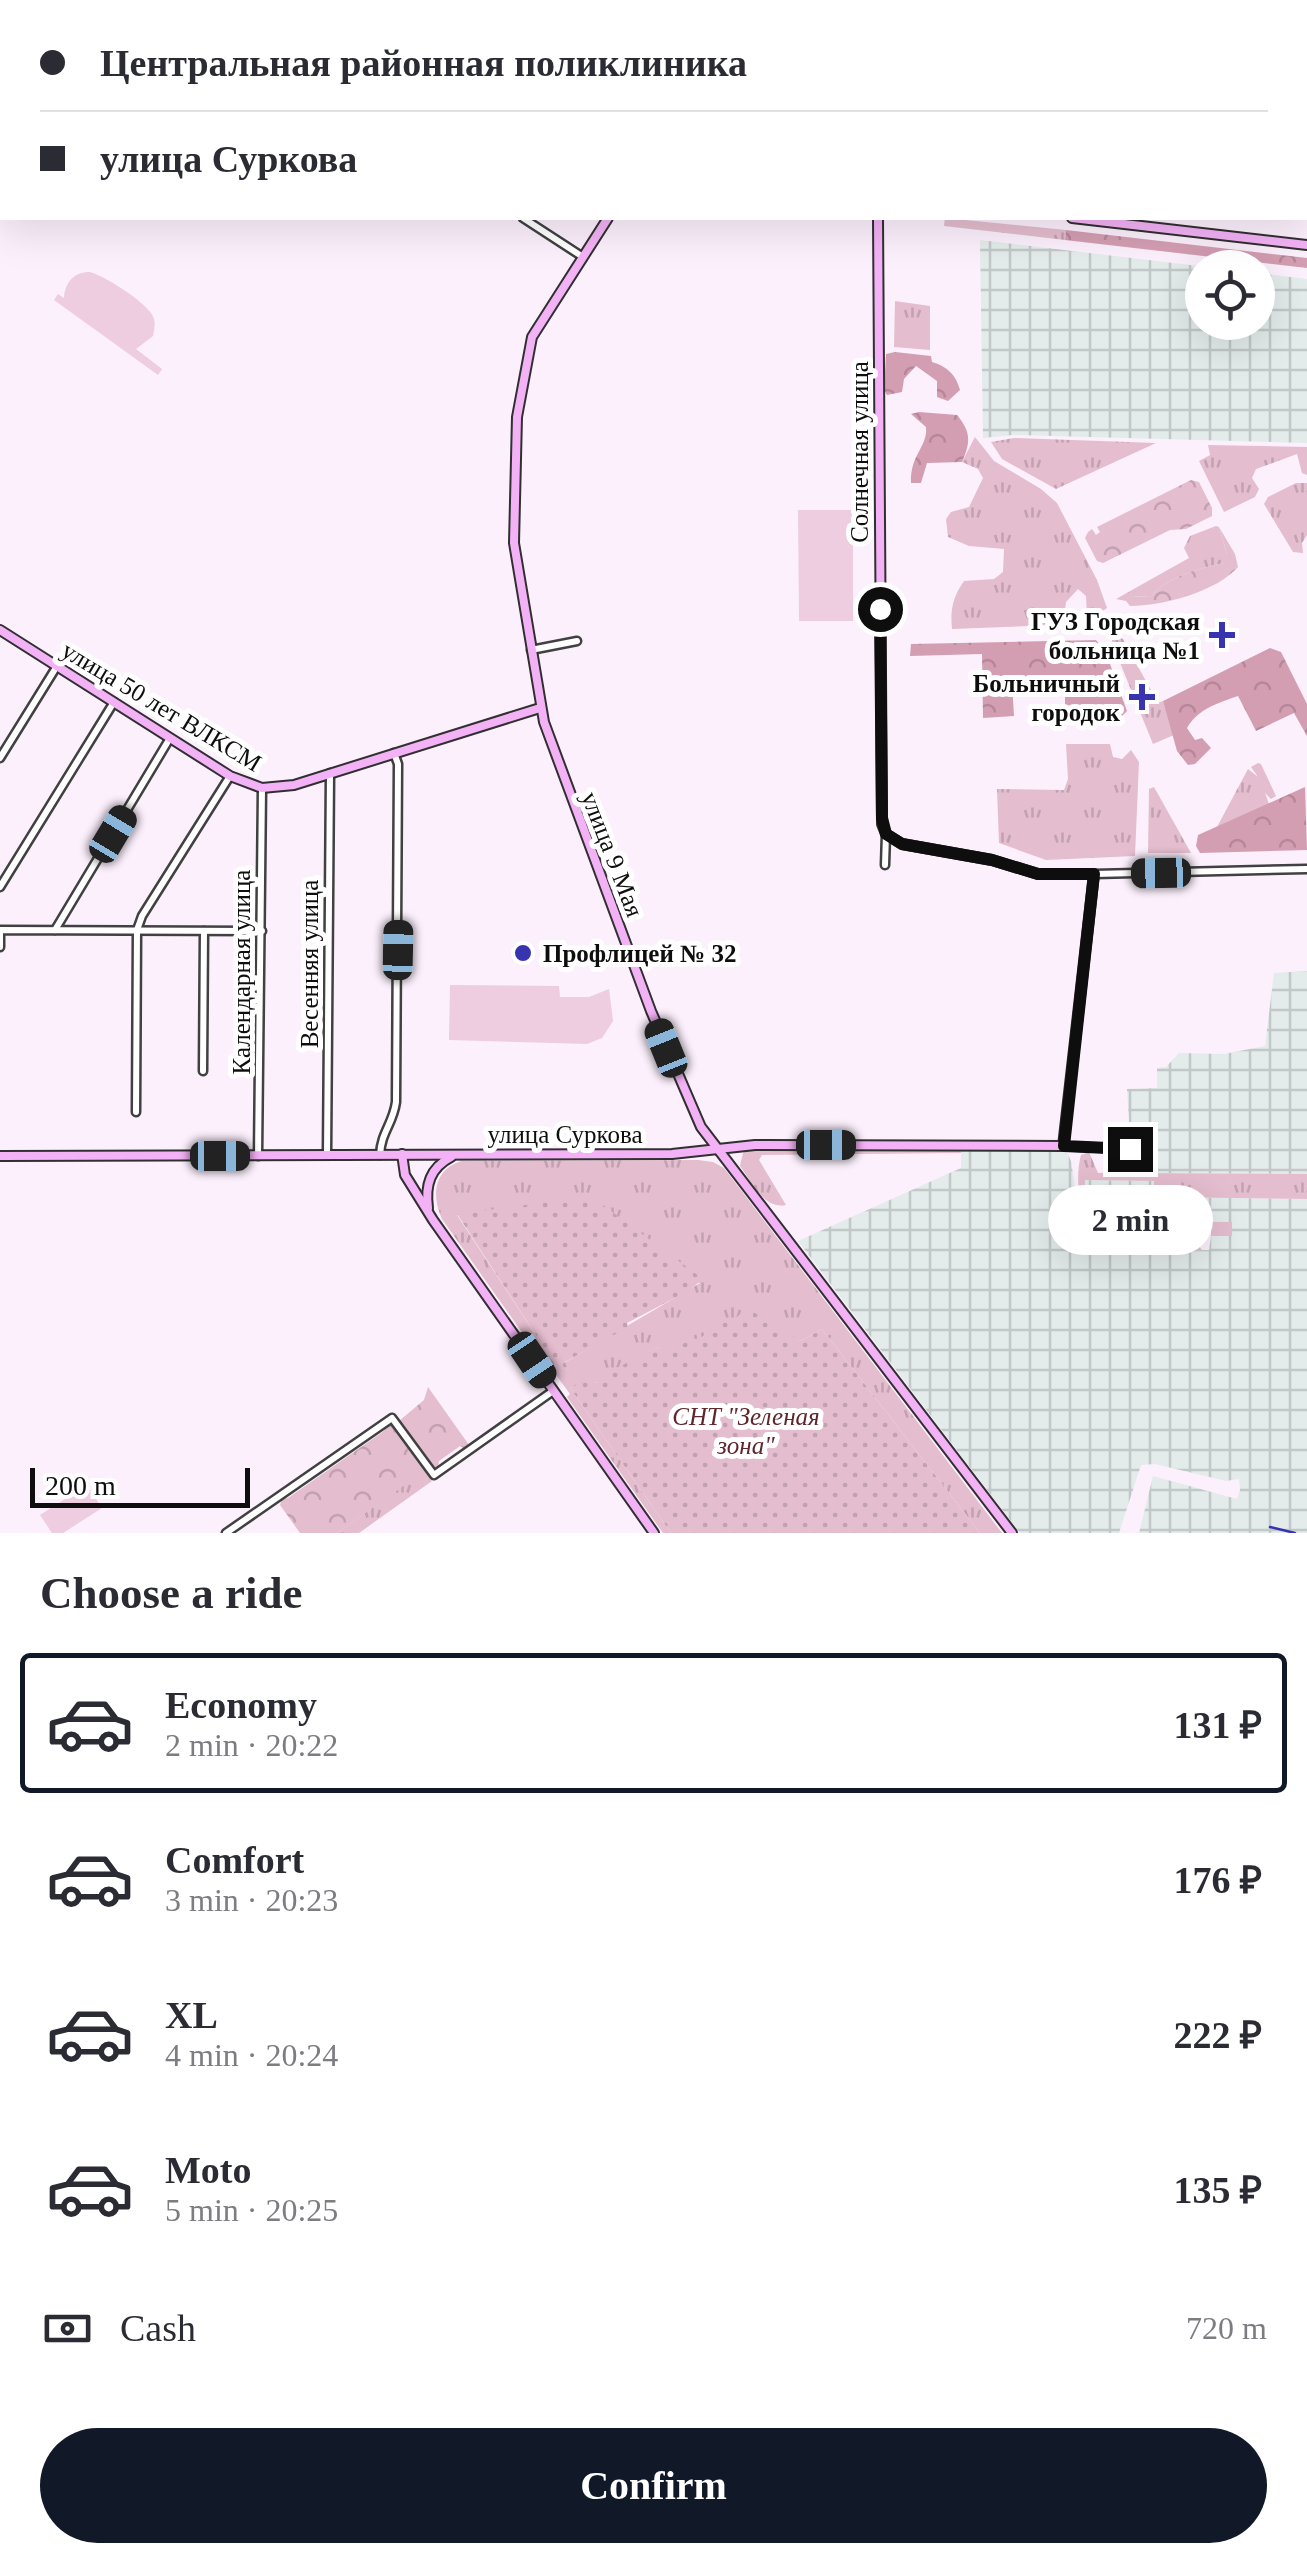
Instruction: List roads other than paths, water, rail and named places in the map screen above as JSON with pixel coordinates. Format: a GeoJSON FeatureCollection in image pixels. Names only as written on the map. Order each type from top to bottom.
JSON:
{"type":"FeatureCollection","features":[{"type":"Feature","properties":{"kind":"main road","name":"улица 9 Мая"},"geometry":{"type":"LineString","coordinates":[[607,220],[532,337],[517,417],[514,543],[540,708],[567,791],[662,1040],[701,1127],[1012,1533]]}},
{"type":"Feature","properties":{"kind":"main road","name":"Солнечная улица"},"geometry":{"type":"LineString","coordinates":[[878,220],[882,800],[886,834]]}},
{"type":"Feature","properties":{"kind":"main road"},"geometry":{"type":"LineString","coordinates":[[1090,220],[1307,244]]}},
{"type":"Feature","properties":{"kind":"main road","name":"улица 50 лет ВЛКСМ"},"geometry":{"type":"LineString","coordinates":[[0,630],[230,776],[262,788],[282,788],[540,708]]}},
{"type":"Feature","properties":{"kind":"main road"},"geometry":{"type":"LineString","coordinates":[[886,834],[902,844],[992,860],[1038,874],[1094,874],[1064,1146]]}},
{"type":"Feature","properties":{"kind":"main road","name":"улица Суркова"},"geometry":{"type":"LineString","coordinates":[[0,1156],[672,1154],[755,1145],[1064,1146]]}},
{"type":"Feature","properties":{"kind":"main road"},"geometry":{"type":"LineString","coordinates":[[402,1154],[406,1175],[433,1220],[654,1533]]}},
{"type":"Feature","properties":{"kind":"main road"},"geometry":{"type":"LineString","coordinates":[[433,1220],[427,1203],[430,1176],[445,1159],[460,1154]]}},
{"type":"Feature","properties":{"kind":"street"},"geometry":{"type":"LineString","coordinates":[[526,220],[583,257]]}},
{"type":"Feature","properties":{"kind":"street"},"geometry":{"type":"LineString","coordinates":[[530,650],[578,641]]}},
{"type":"Feature","properties":{"kind":"street"},"geometry":{"type":"LineString","coordinates":[[0,758],[56,666]]}},
{"type":"Feature","properties":{"kind":"street"},"geometry":{"type":"LineString","coordinates":[[0,887],[114,702]]}},
{"type":"Feature","properties":{"kind":"street"},"geometry":{"type":"LineString","coordinates":[[56,930],[170,738]]}},
{"type":"Feature","properties":{"kind":"street"},"geometry":{"type":"LineString","coordinates":[[380,1155],[380,1138],[396,1102],[399,831],[398,764],[394,753]]}},
{"type":"Feature","properties":{"kind":"street","name":"Весенняя улица"},"geometry":{"type":"LineString","coordinates":[[327,1155],[330,774]]}},
{"type":"Feature","properties":{"kind":"street"},"geometry":{"type":"LineString","coordinates":[[136,1112],[137,930],[230,776]]}},
{"type":"Feature","properties":{"kind":"street","name":"Календарная улица"},"geometry":{"type":"LineString","coordinates":[[258,1156],[262,788]]}},
{"type":"Feature","properties":{"kind":"street","name":"Солнечная улица"},"geometry":{"type":"LineString","coordinates":[[885,866],[886,834]]}},
{"type":"Feature","properties":{"kind":"street"},"geometry":{"type":"LineString","coordinates":[[1094,874],[1307,870]]}},
{"type":"Feature","properties":{"kind":"street"},"geometry":{"type":"LineString","coordinates":[[0,947],[0,930],[262,930]]}},
{"type":"Feature","properties":{"kind":"street"},"geometry":{"type":"LineString","coordinates":[[203,1070],[204,930]]}},
{"type":"Feature","properties":{"kind":"street","name":"улица Суркова"},"geometry":{"type":"LineString","coordinates":[[1064,1146],[1130,1149]]}},
{"type":"Feature","properties":{"kind":"street"},"geometry":{"type":"LineString","coordinates":[[226,1533],[392,1418],[434,1476],[554,1391]]}},
{"type":"Feature","properties":{"kind":"railway"},"geometry":{"type":"LineString","coordinates":[[1270,1527],[1295,1533]]}},
{"type":"Feature","properties":{"kind":"place","name":"ГУЗ Городская больница №1"},"geometry":{"type":"Point","coordinates":[1222,635]}},
{"type":"Feature","properties":{"kind":"place","name":"Больничный городок"},"geometry":{"type":"Point","coordinates":[1142,697]}},
{"type":"Feature","properties":{"kind":"place","name":"Профлицей № 32"},"geometry":{"type":"Point","coordinates":[523,953]}},
{"type":"Feature","properties":{"kind":"park label","name":"СНТ \"Зеленая зона\""},"geometry":{"type":"Point","coordinates":[746,1430]}}]}
